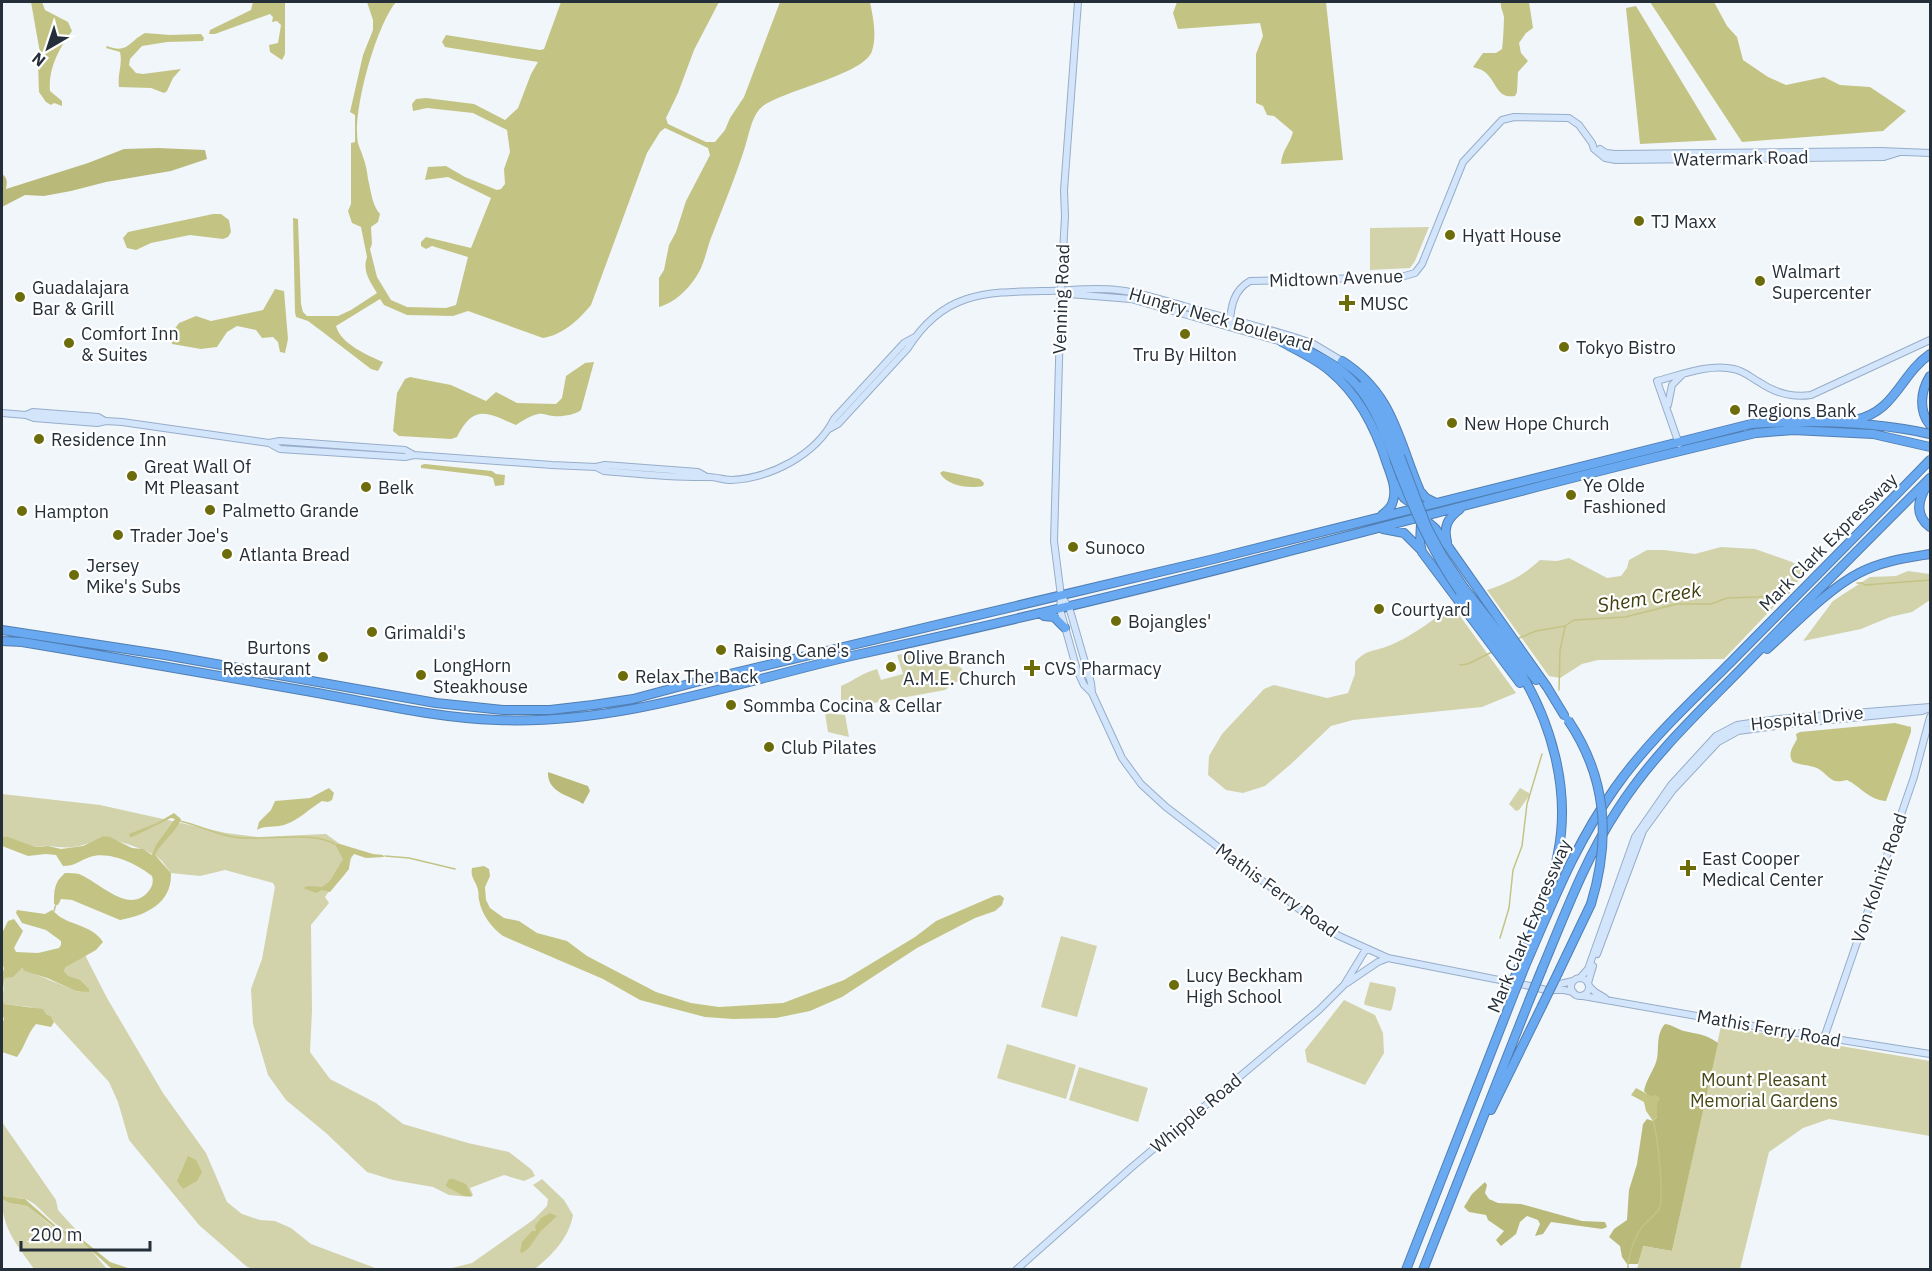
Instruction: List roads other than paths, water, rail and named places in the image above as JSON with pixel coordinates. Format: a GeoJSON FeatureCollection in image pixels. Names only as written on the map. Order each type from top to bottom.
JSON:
{"type":"FeatureCollection","features":[{"type":"Feature","properties":{"kind":"highway"},"geometry":{"type":"LineString","coordinates":[[1282,342],[1328,361],[1357,384],[1378,416],[1427,527],[1442,555],[1463,590],[1516,666],[1546,725],[1558,768],[1561,829],[1558,852],[1547,895],[1522,966]]}},
{"type":"Feature","properties":{"kind":"highway"},"geometry":{"type":"LineString","coordinates":[[1282,342],[1330,371],[1356,398],[1376,432],[1393,482],[1404,498],[1417,508]]}},
{"type":"Feature","properties":{"kind":"highway"},"geometry":{"type":"LineString","coordinates":[[1842,422],[1872,415],[1881,410],[1913,368],[1930,354]]}},
{"type":"Feature","properties":{"kind":"highway"},"geometry":{"type":"LineString","coordinates":[[1342,361],[1377,401],[1397,457]]}},
{"type":"Feature","properties":{"kind":"highway"},"geometry":{"type":"LineString","coordinates":[[1342,361],[1362,376],[1385,403],[1399,431],[1418,485],[1426,498],[1437,503]]}},
{"type":"Feature","properties":{"kind":"highway"},"geometry":{"type":"LineString","coordinates":[[1930,376],[1925,386],[1922,402],[1924,414],[1930,425]]}},
{"type":"Feature","properties":{"kind":"highway"},"geometry":{"type":"LineString","coordinates":[[2,641],[22,642],[175,668],[434,715],[499,720],[596,716],[1069,607],[1465,506],[1751,424],[1791,421],[1869,423],[1930,434]]}},
{"type":"Feature","properties":{"kind":"highway"},"geometry":{"type":"LineString","coordinates":[[2,629],[436,703],[503,710],[550,710],[633,699],[1679,446],[1756,433],[1793,430],[1873,434],[1930,447]]}},
{"type":"Feature","properties":{"kind":"highway","name":"Mark Clark Expressway"},"geometry":{"type":"LineString","coordinates":[[1406,1269],[1491,1056],[1522,966],[1569,865],[1597,815],[1628,771],[1668,726],[1930,460]]}},
{"type":"Feature","properties":{"kind":"highway"},"geometry":{"type":"LineString","coordinates":[[1930,479],[1920,500],[1919,512],[1924,522],[1930,527]]}},
{"type":"Feature","properties":{"kind":"highway","name":"Mark Clark Expressway"},"geometry":{"type":"LineString","coordinates":[[1423,1269],[1529,1001],[1583,872],[1618,808],[1665,746],[1930,479]]}},
{"type":"Feature","properties":{"kind":"highway"},"geometry":{"type":"LineString","coordinates":[[1376,518],[1389,509],[1393,501],[1393,482]]}},
{"type":"Feature","properties":{"kind":"highway"},"geometry":{"type":"LineString","coordinates":[[1418,485],[1417,508],[1421,517],[1422,552]]}},
{"type":"Feature","properties":{"kind":"highway"},"geometry":{"type":"LineString","coordinates":[[1448,546],[1446,524],[1451,516],[1465,506]]}},
{"type":"Feature","properties":{"kind":"highway"},"geometry":{"type":"LineString","coordinates":[[1421,517],[1433,525],[1566,717],[1590,757],[1604,817],[1600,876],[1591,904],[1464,1165]]}},
{"type":"Feature","properties":{"kind":"highway"},"geometry":{"type":"LineString","coordinates":[[1376,529],[1404,533],[1422,552],[1536,703]]}},
{"type":"Feature","properties":{"kind":"highway"},"geometry":{"type":"LineString","coordinates":[[1714,696],[1850,578],[1896,560],[1930,554]]}},
{"type":"Feature","properties":{"kind":"highway"},"geometry":{"type":"LineString","coordinates":[[1463,590],[1566,717]]}},
{"type":"Feature","properties":{"kind":"highway"},"geometry":{"type":"LineString","coordinates":[[1026,617],[1031,619],[1052,616],[1065,628]]}},
{"type":"Feature","properties":{"kind":"main road","name":"Venning Road"},"geometry":{"type":"LineString","coordinates":[[1061,596],[1054,541],[1061,290],[1064,190],[1078,2]]}},
{"type":"Feature","properties":{"kind":"main road","name":"Midtown Avenue"},"geometry":{"type":"LineString","coordinates":[[1229,327],[1236,292],[1250,281],[1401,277],[1415,273],[1423,263],[1463,162],[1502,120],[1514,117],[1569,118],[1591,141]]}},
{"type":"Feature","properties":{"kind":"main road","name":"Watermark Road"},"geometry":{"type":"LineString","coordinates":[[1591,141],[1594,148],[1605,158],[1617,160],[1884,157],[1897,153],[1930,153]]}},
{"type":"Feature","properties":{"kind":"main road","name":"Hungry Neck Boulevard"},"geometry":{"type":"LineString","coordinates":[[26,415],[33,412],[98,417],[106,421],[269,443],[280,441],[405,450],[414,455],[596,467],[604,471],[731,480],[764,474],[795,459],[829,429],[834,419],[904,343],[915,336],[934,317],[962,300],[978,294],[1080,288],[1126,291],[1312,343],[1342,361]]}},
{"type":"Feature","properties":{"kind":"main road","name":"Hungry Neck Boulevard"},"geometry":{"type":"LineString","coordinates":[[1061,290],[1069,294],[1131,299],[1282,342]]}},
{"type":"Feature","properties":{"kind":"main road"},"geometry":{"type":"LineString","coordinates":[[1679,446],[1657,381],[1707,369],[1734,369],[1747,373],[1777,393],[1798,397],[1811,395],[1930,340]]}},
{"type":"Feature","properties":{"kind":"main road"},"geometry":{"type":"LineString","coordinates":[[1668,409],[1670,390],[1682,375]]}},
{"type":"Feature","properties":{"kind":"main road","name":"Hungry Neck Boulevard"},"geometry":{"type":"LineString","coordinates":[[2,413],[42,419],[98,423],[106,421]]}},
{"type":"Feature","properties":{"kind":"main road"},"geometry":{"type":"LineString","coordinates":[[42,419],[62,414],[87,422]]}},
{"type":"Feature","properties":{"kind":"main road","name":"Mathis Ferry Road"},"geometry":{"type":"LineString","coordinates":[[1061,596],[1069,607],[1092,693],[1122,758],[1153,797],[1312,919],[1366,949],[1388,958],[1546,990],[1573,992]]}},
{"type":"Feature","properties":{"kind":"main road","name":"Mathis Ferry Road"},"geometry":{"type":"LineString","coordinates":[[1061,596],[1060,609],[1077,670],[1084,685],[1092,693]]}},
{"type":"Feature","properties":{"kind":"main road","name":"Hospital Drive"},"geometry":{"type":"LineString","coordinates":[[1577,979],[1588,969],[1635,837],[1671,785],[1716,736],[1737,725],[1778,719],[1930,707]]}},
{"type":"Feature","properties":{"kind":"main road","name":"Hospital Drive"},"geometry":{"type":"LineString","coordinates":[[1589,984],[1601,943],[1643,831],[1673,790],[1718,742],[1738,731],[1922,711],[1930,707]]}},
{"type":"Feature","properties":{"kind":"main road","name":"Von Kolnitz Road"},"geometry":{"type":"LineString","coordinates":[[1824,1038],[1914,777],[1930,717]]}},
{"type":"Feature","properties":{"kind":"main road","name":"Whipple Road"},"geometry":{"type":"LineString","coordinates":[[1016,1269],[1319,1010],[1344,985],[1366,949]]}},
{"type":"Feature","properties":{"kind":"main road"},"geometry":{"type":"LineString","coordinates":[[1344,985],[1378,962],[1388,958]]}},
{"type":"Feature","properties":{"kind":"main road","name":"Mathis Ferry Road"},"geometry":{"type":"LineString","coordinates":[[1530,986],[1556,986],[1577,979]]}},
{"type":"Feature","properties":{"kind":"main road"},"geometry":{"type":"LineString","coordinates":[[1577,979],[1589,984],[1588,992],[1582,996],[1576,995],[1571,988],[1577,979]]}},
{"type":"Feature","properties":{"kind":"main road","name":"Mathis Ferry Road"},"geometry":{"type":"LineString","coordinates":[[1589,984],[1595,992],[1609,999]]}},
{"type":"Feature","properties":{"kind":"main road","name":"Mathis Ferry Road"},"geometry":{"type":"LineString","coordinates":[[1582,996],[1930,1054]]}},
{"type":"Feature","properties":{"kind":"waterway","name":"Shem Creek"},"geometry":{"type":"LineString","coordinates":[[1857,583],[1865,585],[1930,580]]}},
{"type":"Feature","properties":{"kind":"waterway","name":"Shem Creek"},"geometry":{"type":"LineString","coordinates":[[1517,639],[1536,631],[1565,626],[1574,620],[1625,617],[1677,604],[1711,604],[1727,598],[1789,593]]}},
{"type":"Feature","properties":{"kind":"waterway"},"geometry":{"type":"LineString","coordinates":[[1559,690],[1560,650],[1565,627]]}},
{"type":"Feature","properties":{"kind":"waterway","name":"Shem Creek"},"geometry":{"type":"LineString","coordinates":[[1460,665],[1468,664],[1492,652]]}},
{"type":"Feature","properties":{"kind":"waterway"},"geometry":{"type":"LineString","coordinates":[[1500,938],[1509,908],[1513,870],[1522,846],[1527,804],[1542,754]]}},
{"type":"Feature","properties":{"kind":"waterway"},"geometry":{"type":"LineString","coordinates":[[180,821],[233,837],[300,837],[325,840],[335,844]]}},
{"type":"Feature","properties":{"kind":"waterway"},"geometry":{"type":"LineString","coordinates":[[385,856],[409,858],[455,869]]}},
{"type":"Feature","properties":{"kind":"waterway"},"geometry":{"type":"LineString","coordinates":[[54,911],[56,904]]}},
{"type":"Feature","properties":{"kind":"waterway"},"geometry":{"type":"LineString","coordinates":[[1628,1270],[1635,1238],[1642,1227],[1655,1215],[1661,1203],[1660,1166],[1653,1121]]}},
{"type":"Feature","properties":{"kind":"place","name":"TJ Maxx"},"geometry":{"type":"Point","coordinates":[1639,221]}},
{"type":"Feature","properties":{"kind":"place","name":"Hyatt House"},"geometry":{"type":"Point","coordinates":[1450,235]}},
{"type":"Feature","properties":{"kind":"place","name":"Walmart Supercenter"},"geometry":{"type":"Point","coordinates":[1760,281]}},
{"type":"Feature","properties":{"kind":"place","name":"Guadalajara Bar & Grill"},"geometry":{"type":"Point","coordinates":[20,297]}},
{"type":"Feature","properties":{"kind":"place","name":"MUSC"},"geometry":{"type":"Point","coordinates":[1347,303]}},
{"type":"Feature","properties":{"kind":"place","name":"Tru By Hilton"},"geometry":{"type":"Point","coordinates":[1185,334]}},
{"type":"Feature","properties":{"kind":"place","name":"Comfort Inn & Suites"},"geometry":{"type":"Point","coordinates":[69,343]}},
{"type":"Feature","properties":{"kind":"place","name":"Tokyo Bistro"},"geometry":{"type":"Point","coordinates":[1564,347]}},
{"type":"Feature","properties":{"kind":"place","name":"Regions Bank"},"geometry":{"type":"Point","coordinates":[1735,410]}},
{"type":"Feature","properties":{"kind":"place","name":"New Hope Church"},"geometry":{"type":"Point","coordinates":[1452,423]}},
{"type":"Feature","properties":{"kind":"place","name":"Residence Inn"},"geometry":{"type":"Point","coordinates":[39,439]}},
{"type":"Feature","properties":{"kind":"place","name":"Great Wall Of Mt Pleasant"},"geometry":{"type":"Point","coordinates":[132,476]}},
{"type":"Feature","properties":{"kind":"place","name":"Belk"},"geometry":{"type":"Point","coordinates":[366,487]}},
{"type":"Feature","properties":{"kind":"place","name":"Ye Olde Fashioned"},"geometry":{"type":"Point","coordinates":[1571,495]}},
{"type":"Feature","properties":{"kind":"place","name":"Palmetto Grande"},"geometry":{"type":"Point","coordinates":[210,510]}},
{"type":"Feature","properties":{"kind":"place","name":"Hampton"},"geometry":{"type":"Point","coordinates":[22,511]}},
{"type":"Feature","properties":{"kind":"place","name":"Trader Joe's"},"geometry":{"type":"Point","coordinates":[118,535]}},
{"type":"Feature","properties":{"kind":"place","name":"Sunoco"},"geometry":{"type":"Point","coordinates":[1073,547]}},
{"type":"Feature","properties":{"kind":"place","name":"Atlanta Bread"},"geometry":{"type":"Point","coordinates":[227,554]}},
{"type":"Feature","properties":{"kind":"place","name":"Jersey Mike's Subs"},"geometry":{"type":"Point","coordinates":[74,575]}},
{"type":"Feature","properties":{"kind":"place","name":"Courtyard"},"geometry":{"type":"Point","coordinates":[1379,609]}},
{"type":"Feature","properties":{"kind":"place","name":"Bojangles'"},"geometry":{"type":"Point","coordinates":[1116,621]}},
{"type":"Feature","properties":{"kind":"place","name":"Grimaldi's"},"geometry":{"type":"Point","coordinates":[372,632]}},
{"type":"Feature","properties":{"kind":"place","name":"Raising Cane's"},"geometry":{"type":"Point","coordinates":[721,650]}},
{"type":"Feature","properties":{"kind":"place","name":"Burtons Restaurant"},"geometry":{"type":"Point","coordinates":[323,657]}},
{"type":"Feature","properties":{"kind":"place","name":"Olive Branch A.M.E. Church"},"geometry":{"type":"Point","coordinates":[891,667]}},
{"type":"Feature","properties":{"kind":"place","name":"CVS Pharmacy"},"geometry":{"type":"Point","coordinates":[1032,668]}},
{"type":"Feature","properties":{"kind":"place","name":"LongHorn Steakhouse"},"geometry":{"type":"Point","coordinates":[421,675]}},
{"type":"Feature","properties":{"kind":"place","name":"Relax The Back"},"geometry":{"type":"Point","coordinates":[623,676]}},
{"type":"Feature","properties":{"kind":"place","name":"Sommba Cocina & Cellar"},"geometry":{"type":"Point","coordinates":[731,705]}},
{"type":"Feature","properties":{"kind":"place","name":"Club Pilates"},"geometry":{"type":"Point","coordinates":[769,747]}},
{"type":"Feature","properties":{"kind":"place","name":"East Cooper Medical Center"},"geometry":{"type":"Point","coordinates":[1688,868]}},
{"type":"Feature","properties":{"kind":"place","name":"Lucy Beckham High School"},"geometry":{"type":"Point","coordinates":[1174,985]}},
{"type":"Feature","properties":{"kind":"park label","name":"Mount Pleasant Memorial Gardens"},"geometry":{"type":"Point","coordinates":[1764,1089]}}]}
